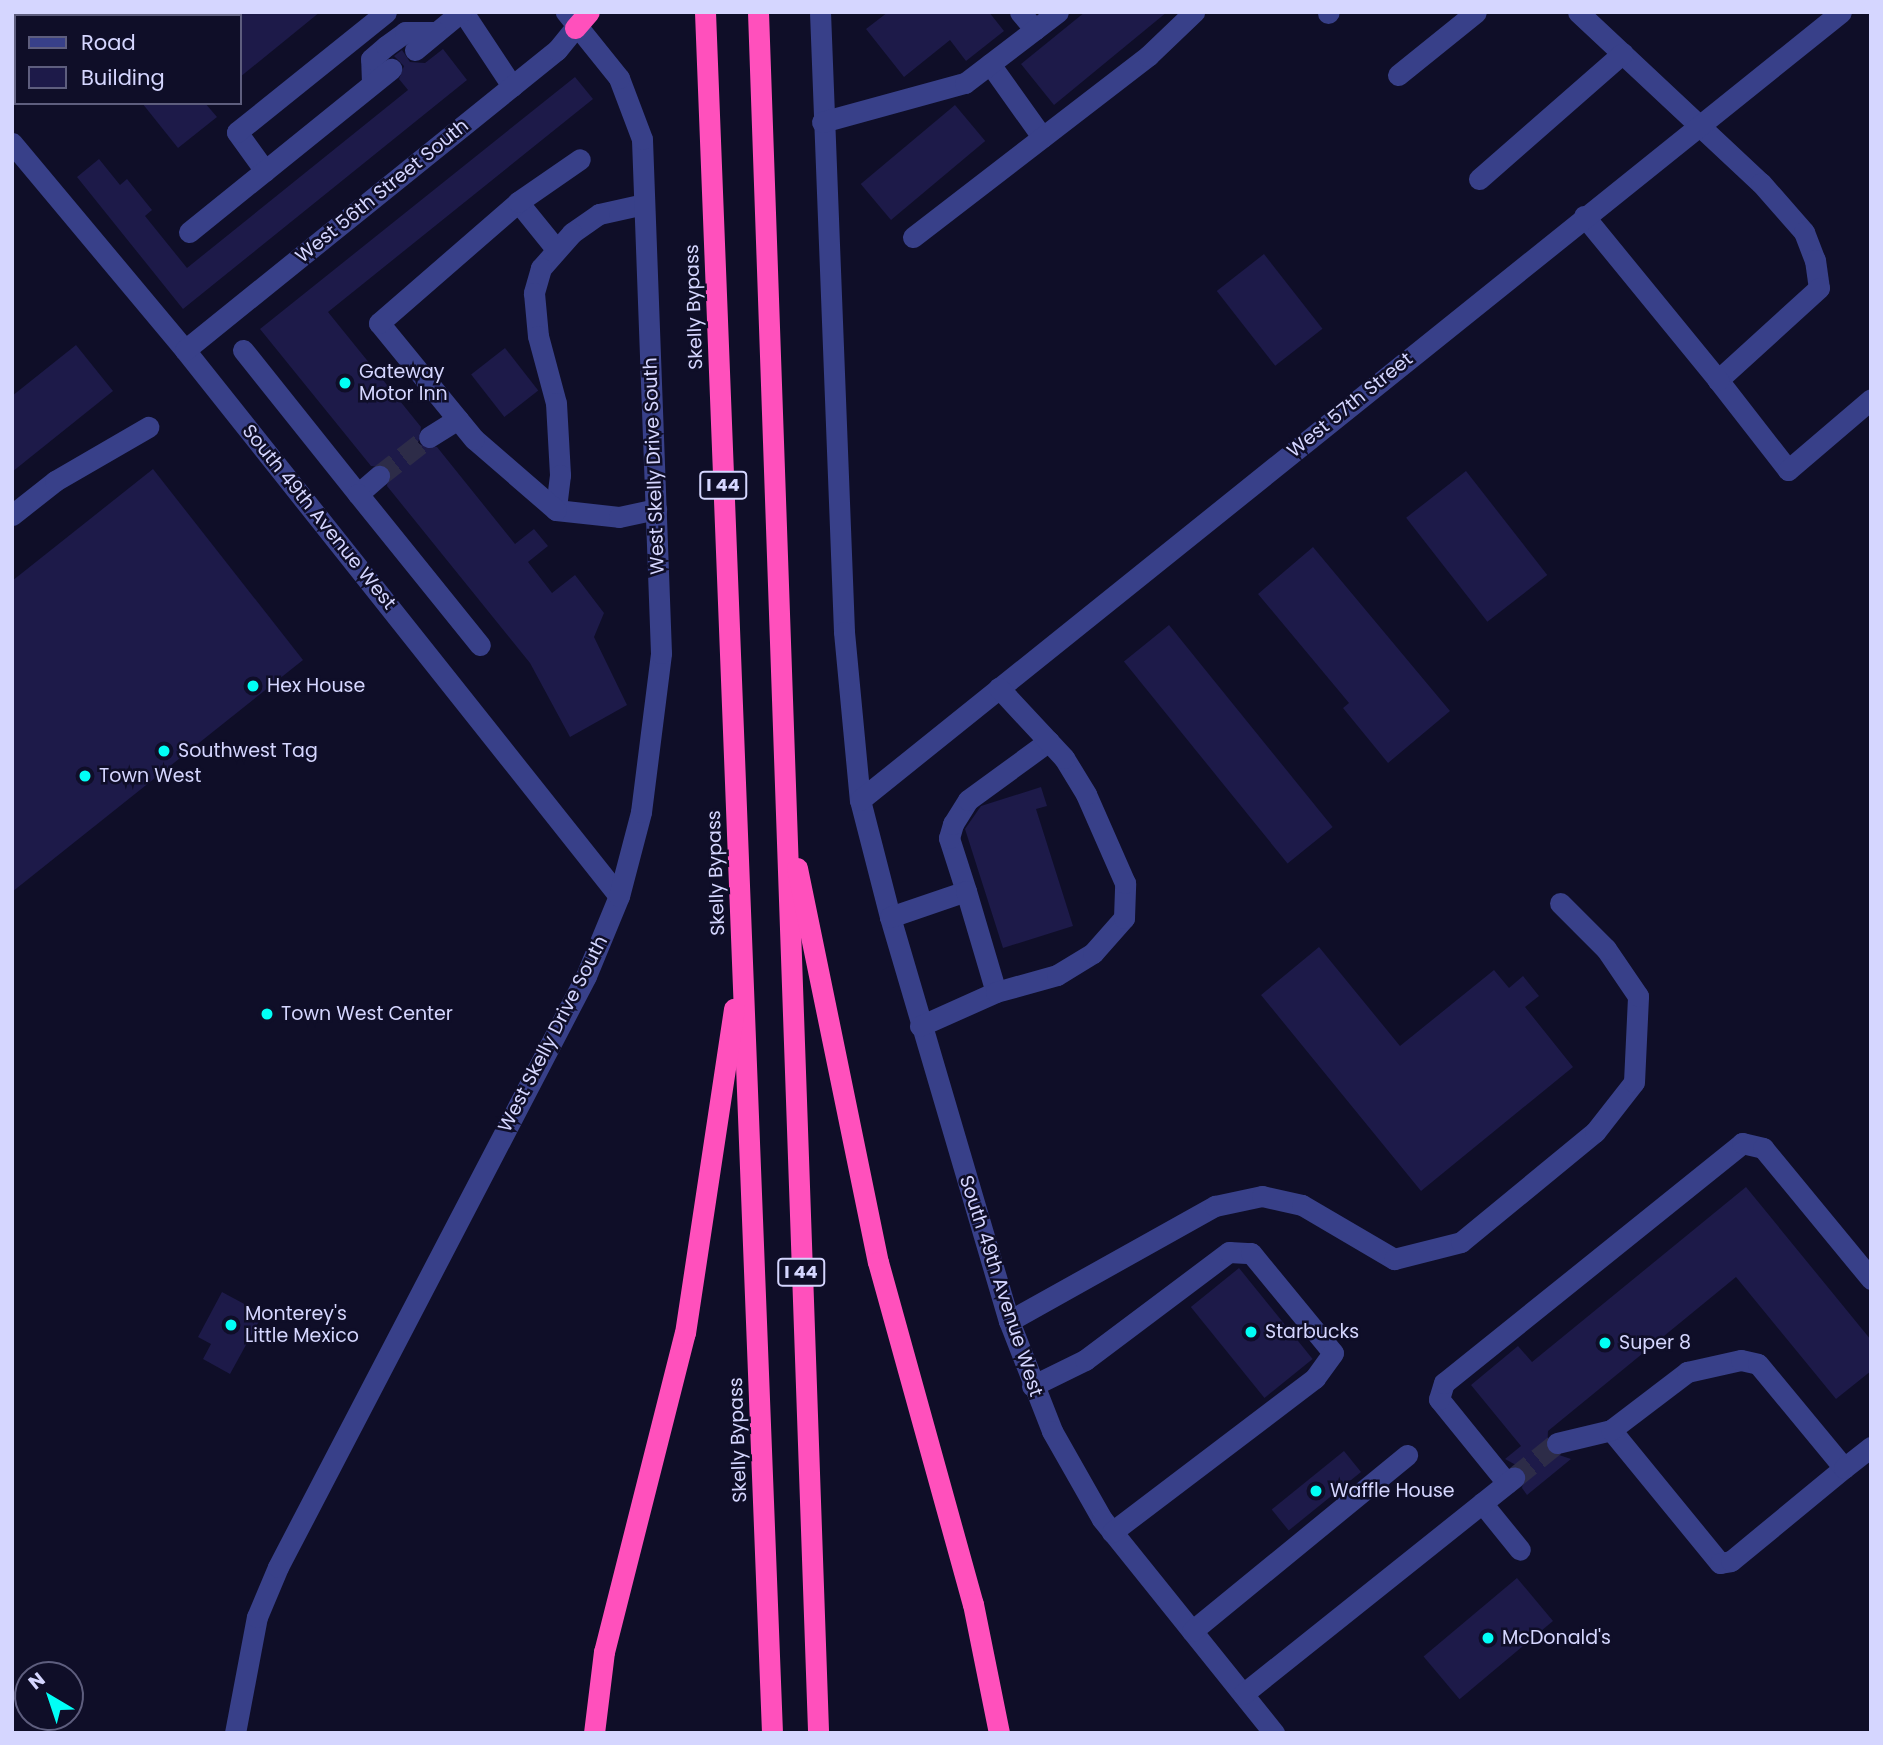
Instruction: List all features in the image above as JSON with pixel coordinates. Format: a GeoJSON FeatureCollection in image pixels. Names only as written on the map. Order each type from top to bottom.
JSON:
{"type":"FeatureCollection","features":[{"type":"Feature","properties":{"kind":"highway","name":"Skelly Bypass"},"geometry":{"type":"LineString","coordinates":[[705,12],[772,1733]]}},
{"type":"Feature","properties":{"kind":"highway","name":"I 44"},"geometry":{"type":"LineString","coordinates":[[758,12],[818,1733]]}},
{"type":"Feature","properties":{"kind":"highway"},"geometry":{"type":"LineString","coordinates":[[785,811],[878,1262],[973,1604],[999,1733]]}},
{"type":"Feature","properties":{"kind":"highway"},"geometry":{"type":"LineString","coordinates":[[594,1733],[604,1652],[685,1333],[742,959]]}},
{"type":"Feature","properties":{"kind":"street"},"geometry":{"type":"LineString","coordinates":[[415,50],[462,12],[512,86]]}},
{"type":"Feature","properties":{"kind":"street"},"geometry":{"type":"LineString","coordinates":[[820,12],[834,485],[860,800],[920,1026],[996,992],[1057,975],[1093,953],[1124,918],[1125,883],[1086,794],[1049,741],[999,688]]}},
{"type":"Feature","properties":{"kind":"street"},"geometry":{"type":"LineString","coordinates":[[1020,12],[1035,30]]}},
{"type":"Feature","properties":{"kind":"street"},"geometry":{"type":"LineString","coordinates":[[822,122],[965,83],[1058,12]]}},
{"type":"Feature","properties":{"kind":"street"},"geometry":{"type":"LineString","coordinates":[[913,237],[1148,56],[1194,12]]}},
{"type":"Feature","properties":{"kind":"street"},"geometry":{"type":"LineString","coordinates":[[1398,75],[1476,12]]}},
{"type":"Feature","properties":{"kind":"street"},"geometry":{"type":"LineString","coordinates":[[1578,12],[1695,126],[1761,183],[1804,232],[1819,288],[1718,380]]}},
{"type":"Feature","properties":{"kind":"street","name":"West 57th Street"},"geometry":{"type":"LineString","coordinates":[[860,800],[1695,126],[1841,12]]}},
{"type":"Feature","properties":{"kind":"street","name":"West 56th Street South"},"geometry":{"type":"LineString","coordinates":[[184,350],[512,86],[577,18]]}},
{"type":"Feature","properties":{"kind":"street","name":"West Skelly Drive South"},"geometry":{"type":"LineString","coordinates":[[235,1733],[257,1617],[278,1567],[586,976],[620,895],[640,812],[658,696],[656,509],[642,139],[634,108],[619,78],[577,18]]}},
{"type":"Feature","properties":{"kind":"street"},"geometry":{"type":"LineString","coordinates":[[265,171],[237,132],[377,19],[386,46]]}},
{"type":"Feature","properties":{"kind":"street"},"geometry":{"type":"LineString","coordinates":[[372,83],[371,59],[386,46],[405,32],[436,32]]}},
{"type":"Feature","properties":{"kind":"street"},"geometry":{"type":"LineString","coordinates":[[1479,179],[1623,53]]}},
{"type":"Feature","properties":{"kind":"street"},"geometry":{"type":"LineString","coordinates":[[990,64],[1042,137]]}},
{"type":"Feature","properties":{"kind":"street"},"geometry":{"type":"LineString","coordinates":[[190,232],[391,69]]}},
{"type":"Feature","properties":{"kind":"street","name":"South 49th Avenue West"},"geometry":{"type":"LineString","coordinates":[[12,143],[184,350],[620,895]]}},
{"type":"Feature","properties":{"kind":"street"},"geometry":{"type":"LineString","coordinates":[[580,159],[518,202],[379,323],[458,419],[556,510],[619,517],[656,509]]}},
{"type":"Feature","properties":{"kind":"street"},"geometry":{"type":"LineString","coordinates":[[518,202],[556,249]]}},
{"type":"Feature","properties":{"kind":"street"},"geometry":{"type":"LineString","coordinates":[[556,510],[560,475],[556,403],[538,336],[534,293],[541,268],[556,249],[599,214],[645,204]]}},
{"type":"Feature","properties":{"kind":"street"},"geometry":{"type":"LineString","coordinates":[[1584,216],[1788,470],[1871,399]]}},
{"type":"Feature","properties":{"kind":"street"},"geometry":{"type":"LineString","coordinates":[[243,350],[480,645]]}},
{"type":"Feature","properties":{"kind":"street"},"geometry":{"type":"LineString","coordinates":[[429,437],[458,419]]}},
{"type":"Feature","properties":{"kind":"street"},"geometry":{"type":"LineString","coordinates":[[12,515],[55,481],[148,427]]}},
{"type":"Feature","properties":{"kind":"street"},"geometry":{"type":"LineString","coordinates":[[358,494],[379,476]]}},
{"type":"Feature","properties":{"kind":"street"},"geometry":{"type":"LineString","coordinates":[[996,992],[949,838],[953,824],[968,800],[1049,741]]}},
{"type":"Feature","properties":{"kind":"street"},"geometry":{"type":"LineString","coordinates":[[890,917],[966,891]]}},
{"type":"Feature","properties":{"kind":"street"},"geometry":{"type":"LineString","coordinates":[[1009,1321],[1215,1206],[1262,1196],[1302,1205],[1394,1259],[1461,1242],[1595,1132],[1634,1082],[1637,996],[1606,949],[1560,903]]}},
{"type":"Feature","properties":{"kind":"street","name":"South 49th Avenue West"},"geometry":{"type":"LineString","coordinates":[[920,1026],[1009,1321],[1032,1386],[1075,1477],[1112,1532],[1274,1733]]}},
{"type":"Feature","properties":{"kind":"street"},"geometry":{"type":"LineString","coordinates":[[1243,1694],[1510,1481],[1439,1399],[1444,1383],[1742,1143],[1763,1148],[1871,1279]]}},
{"type":"Feature","properties":{"kind":"street"},"geometry":{"type":"LineString","coordinates":[[1032,1386],[1086,1360],[1229,1252],[1251,1254],[1333,1353],[1315,1378],[1112,1532]]}},
{"type":"Feature","properties":{"kind":"street"},"geometry":{"type":"LineString","coordinates":[[1557,1443],[1611,1430],[1688,1371],[1751,1361],[1844,1468]]}},
{"type":"Feature","properties":{"kind":"street"},"geometry":{"type":"LineString","coordinates":[[1611,1430],[1714,1560],[1725,1564],[1871,1447]]}},
{"type":"Feature","properties":{"kind":"street"},"geometry":{"type":"LineString","coordinates":[[1192,1631],[1407,1455]]}},
{"type":"Feature","properties":{"kind":"street"},"geometry":{"type":"LineString","coordinates":[[1482,1503],[1520,1550]]}},
{"type":"Feature","properties":{"kind":"building"},"geometry":{"type":"Polygon","coordinates":[[[240,12],[320,12],[242,75],[240,12]]]}},
{"type":"Feature","properties":{"kind":"building"},"geometry":{"type":"Polygon","coordinates":[[[888,12],[989,12],[1004,31],[966,61],[950,40],[904,77],[866,29],[888,12]]]}},
{"type":"Feature","properties":{"kind":"building"},"geometry":{"type":"Polygon","coordinates":[[[1085,12],[1167,12],[1054,105],[1021,64],[1085,12]]]}},
{"type":"Feature","properties":{"kind":"building"},"geometry":{"type":"Polygon","coordinates":[[[443,49],[467,80],[183,309],[77,177],[99,159],[120,185],[127,179],[152,210],[145,216],[187,268],[408,90],[399,79],[404,66],[394,56],[402,50],[410,62],[425,63],[443,49]]]}},
{"type":"Feature","properties":{"kind":"building","name":"Gateway Motor Inn"},"geometry":{"type":"Polygon","coordinates":[[[575,77],[593,99],[328,312],[421,427],[418,444],[437,447],[515,544],[534,529],[548,546],[528,562],[552,593],[575,575],[604,613],[594,637],[627,705],[570,737],[530,663],[387,486],[389,468],[371,466],[260,329],[575,77]]]}},
{"type":"Feature","properties":{"kind":"building"},"geometry":{"type":"Polygon","coordinates":[[[144,105],[207,105],[217,117],[178,148],[144,105]]]}},
{"type":"Feature","properties":{"kind":"building"},"geometry":{"type":"Polygon","coordinates":[[[955,105],[985,141],[891,220],[861,184],[955,105]]]}},
{"type":"Feature","properties":{"kind":"building"},"geometry":{"type":"Polygon","coordinates":[[[1264,254],[1322,329],[1275,366],[1217,291],[1264,254]]]}},
{"type":"Feature","properties":{"kind":"building"},"geometry":{"type":"Polygon","coordinates":[[[76,345],[113,391],[12,472],[12,396],[76,345]]]}},
{"type":"Feature","properties":{"kind":"building"},"geometry":{"type":"Polygon","coordinates":[[[505,348],[538,391],[504,417],[471,374],[505,348]]]}},
{"type":"Feature","properties":{"kind":"building","name":"Town West"},"geometry":{"type":"Polygon","coordinates":[[[153,469],[303,660],[12,892],[12,581],[153,469]]]}},
{"type":"Feature","properties":{"kind":"building"},"geometry":{"type":"Polygon","coordinates":[[[1466,471],[1547,575],[1487,622],[1406,518],[1466,471]]]}},
{"type":"Feature","properties":{"kind":"building"},"geometry":{"type":"Polygon","coordinates":[[[1313,547],[1450,711],[1388,763],[1343,708],[1349,703],[1258,594],[1313,547]]]}},
{"type":"Feature","properties":{"kind":"building"},"geometry":{"type":"Polygon","coordinates":[[[1169,625],[1333,827],[1288,864],[1124,662],[1169,625]]]}},
{"type":"Feature","properties":{"kind":"building"},"geometry":{"type":"Polygon","coordinates":[[[1041,787],[1047,806],[1036,809],[1073,926],[1003,948],[965,829],[981,806],[1041,787]]]}},
{"type":"Feature","properties":{"kind":"building"},"geometry":{"type":"Polygon","coordinates":[[[1319,947],[1400,1046],[1494,970],[1509,988],[1523,976],[1539,996],[1525,1007],[1573,1067],[1421,1191],[1261,995],[1319,947]]]}},
{"type":"Feature","properties":{"kind":"building","name":"Super 8"},"geometry":{"type":"Polygon","coordinates":[[[1746,1187],[1871,1340],[1871,1371],[1836,1399],[1736,1277],[1548,1431],[1547,1451],[1571,1459],[1527,1495],[1522,1488],[1525,1470],[1505,1459],[1521,1446],[1471,1385],[1518,1346],[1532,1362],[1746,1187]]]}},
{"type":"Feature","properties":{"kind":"building","name":"Starbucks"},"geometry":{"type":"Polygon","coordinates":[[[1239,1268],[1313,1359],[1264,1398],[1191,1307],[1239,1268]]]}},
{"type":"Feature","properties":{"kind":"building","name":"Monterey's Little Mexico"},"geometry":{"type":"Polygon","coordinates":[[[222,1292],[263,1314],[230,1374],[203,1359],[211,1344],[198,1337],[222,1292]]]}},
{"type":"Feature","properties":{"kind":"building","name":"Waffle House"},"geometry":{"type":"Polygon","coordinates":[[[1344,1451],[1361,1472],[1289,1531],[1272,1510],[1344,1451]]]}},
{"type":"Feature","properties":{"kind":"building","name":"McDonald's"},"geometry":{"type":"Polygon","coordinates":[[[1517,1578],[1553,1621],[1460,1699],[1424,1656],[1517,1578]]]}},
{"type":"Feature","properties":{"kind":"tunnel"},"geometry":{"type":"LineString","coordinates":[[379,476],[429,437]]}},
{"type":"Feature","properties":{"kind":"tunnel"},"geometry":{"type":"LineString","coordinates":[[1514,1478],[1557,1443]]}},
{"type":"Feature","properties":{"kind":"place","name":"Gateway Motor Inn"},"geometry":{"type":"Point","coordinates":[345,383]}},
{"type":"Feature","properties":{"kind":"place","name":"Hex House"},"geometry":{"type":"Point","coordinates":[253,686]}},
{"type":"Feature","properties":{"kind":"place","name":"Southwest Tag"},"geometry":{"type":"Point","coordinates":[164,751]}},
{"type":"Feature","properties":{"kind":"place","name":"Town West"},"geometry":{"type":"Point","coordinates":[85,776]}},
{"type":"Feature","properties":{"kind":"place","name":"Town West Center"},"geometry":{"type":"Point","coordinates":[267,1014]}},
{"type":"Feature","properties":{"kind":"place","name":"Monterey's Little Mexico"},"geometry":{"type":"Point","coordinates":[231,1325]}},
{"type":"Feature","properties":{"kind":"place","name":"Starbucks"},"geometry":{"type":"Point","coordinates":[1251,1332]}},
{"type":"Feature","properties":{"kind":"place","name":"Super 8"},"geometry":{"type":"Point","coordinates":[1605,1343]}},
{"type":"Feature","properties":{"kind":"place","name":"Waffle House"},"geometry":{"type":"Point","coordinates":[1316,1491]}},
{"type":"Feature","properties":{"kind":"place","name":"McDonald's"},"geometry":{"type":"Point","coordinates":[1488,1638]}}]}
